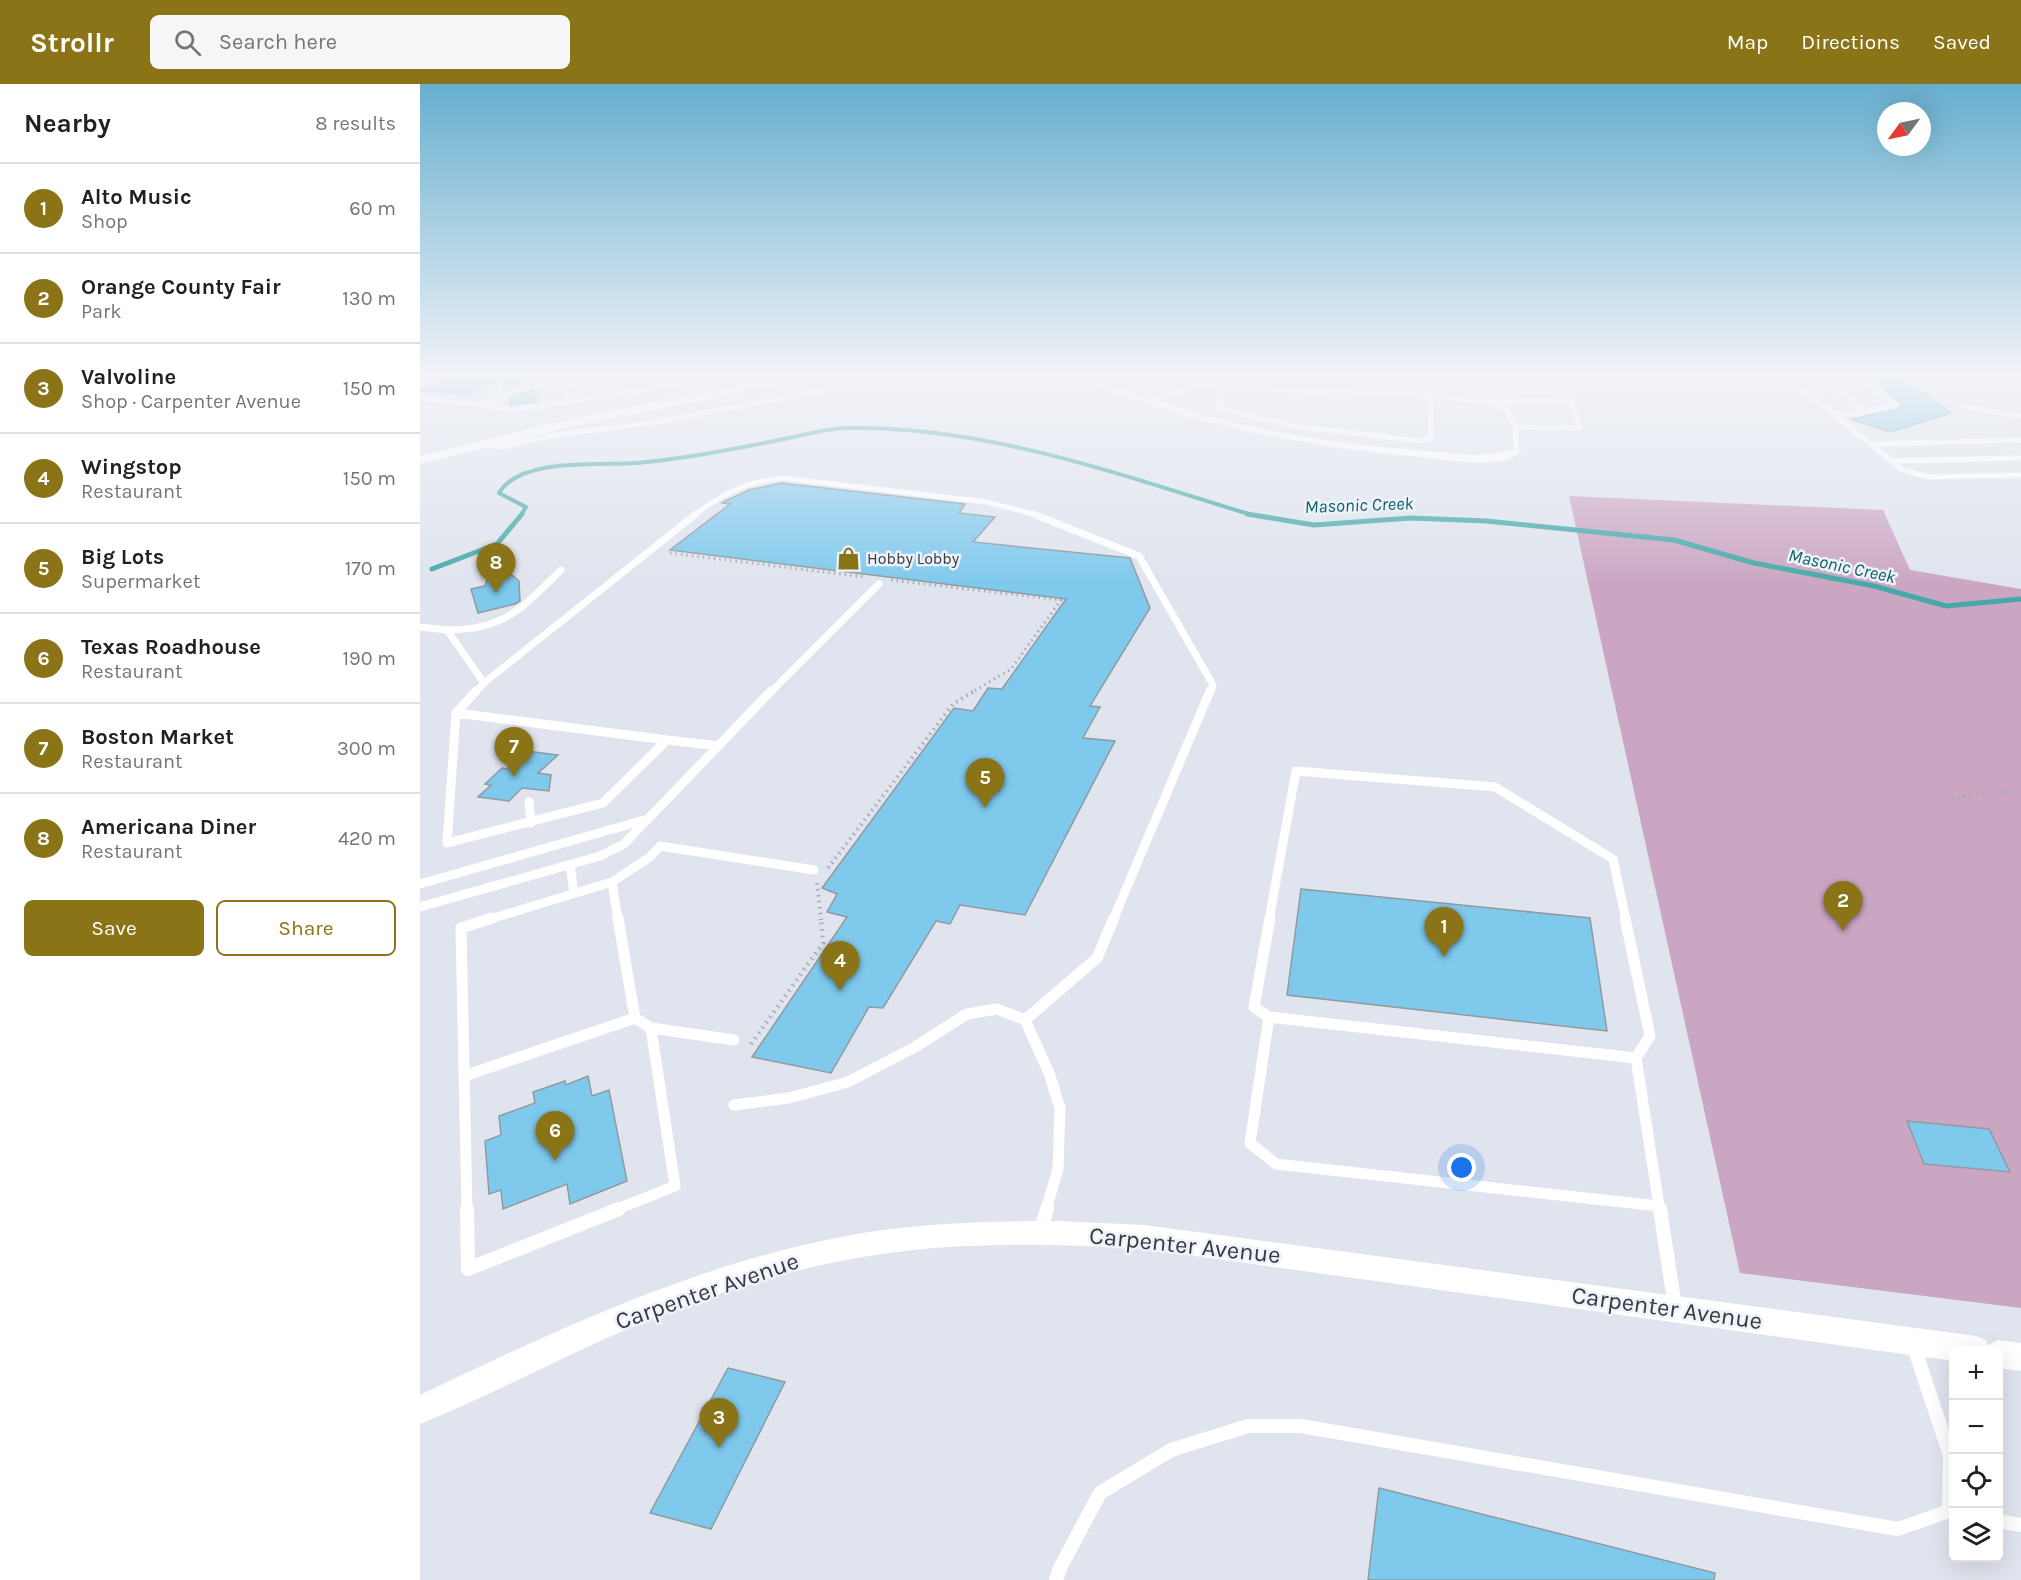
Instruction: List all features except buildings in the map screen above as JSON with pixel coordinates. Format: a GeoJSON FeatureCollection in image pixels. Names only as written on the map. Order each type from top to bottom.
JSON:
{"type":"FeatureCollection","features":[{"type":"Feature","properties":{"kind":"street"},"geometry":{"type":"LineString","coordinates":[[420,460],[472,446]]}},
{"type":"Feature","properties":{"kind":"street"},"geometry":{"type":"LineString","coordinates":[[1344,446],[1474,458],[1504,456],[1516,452]]}},
{"type":"Feature","properties":{"kind":"street","name":"Carpenter Avenue"},"geometry":{"type":"LineString","coordinates":[[420,1410],[542,1353],[641,1311],[772,1265],[808,1256],[937,1236],[1090,1233],[1164,1240],[1949,1347]]}},
{"type":"Feature","properties":{"kind":"street"},"geometry":{"type":"LineString","coordinates":[[2003,1354],[2021,1356]]}},
{"type":"Feature","properties":{"kind":"lane"},"geometry":{"type":"LineString","coordinates":[[1516,446],[1516,452]]}},
{"type":"Feature","properties":{"kind":"lane"},"geometry":{"type":"LineString","coordinates":[[1873,446],[1903,470],[1929,477],[2021,475]]}},
{"type":"Feature","properties":{"kind":"lane"},"geometry":{"type":"LineString","coordinates":[[1892,460],[2021,458]]}},
{"type":"Feature","properties":{"kind":"lane"},"geometry":{"type":"LineString","coordinates":[[668,739],[603,803],[447,843],[456,713],[484,683],[726,491],[753,481],[784,478],[987,502],[1026,511],[1138,556],[1145,562],[1213,685],[1096,958],[1025,1020]]}},
{"type":"Feature","properties":{"kind":"lane"},"geometry":{"type":"LineString","coordinates":[[420,627],[467,631],[504,621],[511,618],[561,570]]}},
{"type":"Feature","properties":{"kind":"lane"},"geometry":{"type":"LineString","coordinates":[[420,907],[570,865],[617,849],[650,819],[881,582]]}},
{"type":"Feature","properties":{"kind":"lane"},"geometry":{"type":"LineString","coordinates":[[447,630],[484,683]]}},
{"type":"Feature","properties":{"kind":"lane"},"geometry":{"type":"LineString","coordinates":[[456,713],[719,746]]}},
{"type":"Feature","properties":{"kind":"lane"},"geometry":{"type":"LineString","coordinates":[[1636,1058],[1269,1017],[1254,1007],[1296,771],[1496,787],[1613,859],[1650,1036],[1636,1058],[1675,1309]]}},
{"type":"Feature","properties":{"kind":"lane"},"geometry":{"type":"LineString","coordinates":[[529,802],[531,823]]}},
{"type":"Feature","properties":{"kind":"lane"},"geometry":{"type":"LineString","coordinates":[[420,884],[650,819]]}},
{"type":"Feature","properties":{"kind":"lane"},"geometry":{"type":"LineString","coordinates":[[651,1028],[675,1186],[468,1269],[461,927],[612,882],[650,857],[660,846],[814,870]]}},
{"type":"Feature","properties":{"kind":"lane"},"geometry":{"type":"LineString","coordinates":[[570,865],[574,893]]}},
{"type":"Feature","properties":{"kind":"lane"},"geometry":{"type":"LineString","coordinates":[[612,882],[635,1018],[651,1028],[734,1040]]}},
{"type":"Feature","properties":{"kind":"lane"},"geometry":{"type":"LineString","coordinates":[[734,1105],[789,1098],[848,1082],[915,1047],[967,1014],[997,1009],[1025,1020],[1049,1073],[1059,1108],[1058,1169],[1040,1233]]}},
{"type":"Feature","properties":{"kind":"lane"},"geometry":{"type":"LineString","coordinates":[[1269,1017],[1250,1143],[1276,1164],[1660,1206]]}},
{"type":"Feature","properties":{"kind":"lane"},"geometry":{"type":"LineString","coordinates":[[464,1076],[635,1018]]}},
{"type":"Feature","properties":{"kind":"lane"},"geometry":{"type":"LineString","coordinates":[[1913,1342],[1950,1455],[1951,1508]]}},
{"type":"Feature","properties":{"kind":"lane"},"geometry":{"type":"LineString","coordinates":[[1056,1580],[1060,1568],[1100,1493],[1171,1450],[1248,1426],[1301,1426],[1898,1529],[1949,1513]]}},
{"type":"Feature","properties":{"kind":"lane"},"geometry":{"type":"LineString","coordinates":[[2003,1522],[2021,1525]]}},
{"type":"Feature","properties":{"kind":"path"},"geometry":{"type":"LineString","coordinates":[[669,553],[871,577]]}},
{"type":"Feature","properties":{"kind":"path"},"geometry":{"type":"LineString","coordinates":[[745,1052],[823,943],[816,884],[953,704],[1011,669],[1061,600],[881,582]]}},
{"type":"Feature","properties":{"kind":"path"},"geometry":{"type":"LineString","coordinates":[[1940,800],[1996,792],[2021,793]]}},
{"type":"Feature","properties":{"kind":"shaded area"},"geometry":{"type":"Polygon","coordinates":[[[1569,496],[1883,510],[1910,570],[2021,589],[2021,1308],[1740,1273],[1569,496]]]}},
{"type":"Feature","properties":{"kind":"waterway","name":"Masonic Creek"},"geometry":{"type":"LineString","coordinates":[[521,515],[526,507],[499,493],[509,481],[542,468],[582,464],[636,463],[750,446]]}},
{"type":"Feature","properties":{"kind":"waterway","name":"Masonic Creek"},"geometry":{"type":"LineString","coordinates":[[1009,446],[1102,469],[1251,515]]}},
{"type":"Feature","properties":{"kind":"waterway","name":"Masonic Creek"},"geometry":{"type":"LineString","coordinates":[[432,569],[497,544],[522,514]]}},
{"type":"Feature","properties":{"kind":"waterway","name":"Masonic Creek"},"geometry":{"type":"LineString","coordinates":[[1251,515],[1314,525],[1411,518],[1486,521],[1674,540],[1754,563],[1874,586],[1946,606],[2021,599]]}},
{"type":"Feature","properties":{"kind":"place","name":"Hobby Lobby"},"geometry":{"type":"Point","coordinates":[849,558]}},
{"type":"Feature","properties":{"kind":"place","name":"Americana Diner"},"geometry":{"type":"Point","coordinates":[496,593]}},
{"type":"Feature","properties":{"kind":"place","name":"Boston Market"},"geometry":{"type":"Point","coordinates":[514,777]}},
{"type":"Feature","properties":{"kind":"place","name":"Big Lots"},"geometry":{"type":"Point","coordinates":[985,808]}},
{"type":"Feature","properties":{"kind":"place","name":"Orange County Fair"},"geometry":{"type":"Point","coordinates":[1843,931]}},
{"type":"Feature","properties":{"kind":"place","name":"Alto Music"},"geometry":{"type":"Point","coordinates":[1444,957]}},
{"type":"Feature","properties":{"kind":"place","name":"Wingstop"},"geometry":{"type":"Point","coordinates":[840,991]}},
{"type":"Feature","properties":{"kind":"place","name":"Texas Roadhouse"},"geometry":{"type":"Point","coordinates":[555,1161]}},
{"type":"Feature","properties":{"kind":"place","name":"Valvoline"},"geometry":{"type":"Point","coordinates":[719,1448]}}]}
